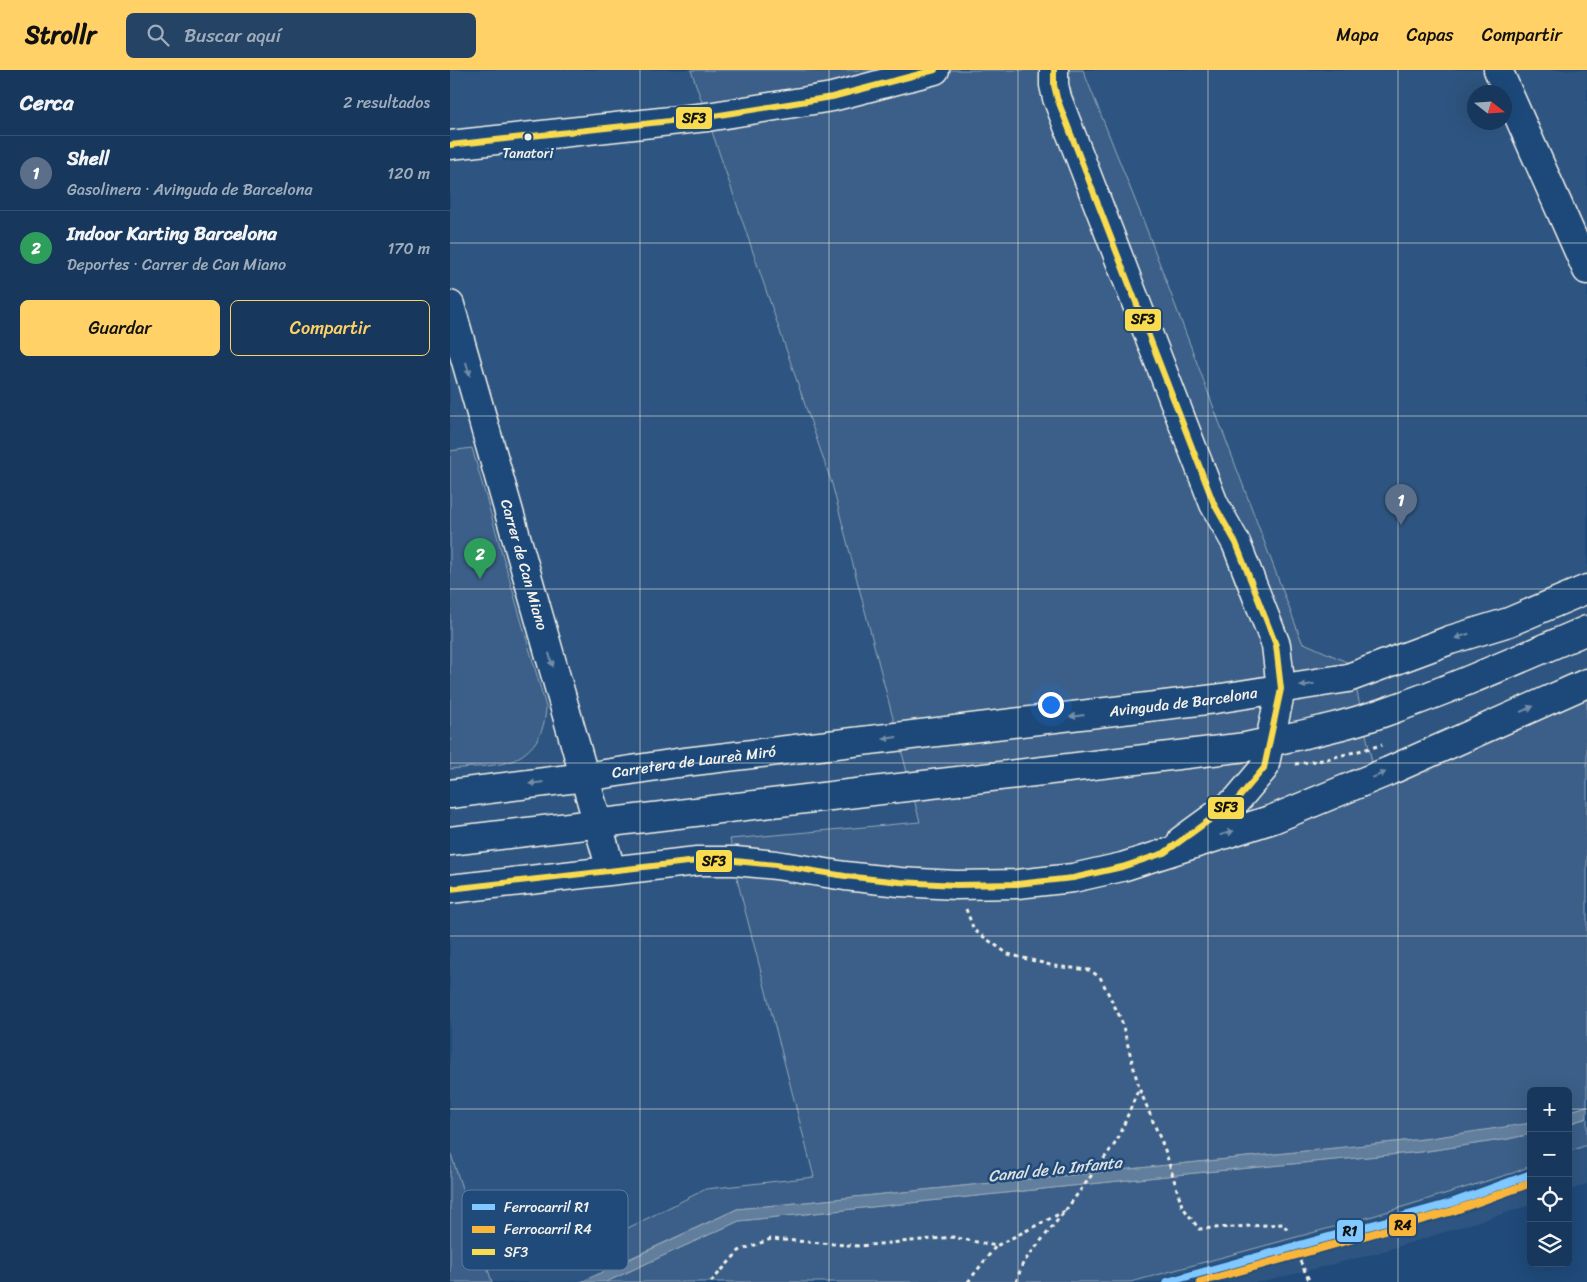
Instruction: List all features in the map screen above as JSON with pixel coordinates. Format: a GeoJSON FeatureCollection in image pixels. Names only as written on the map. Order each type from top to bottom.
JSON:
{"type":"FeatureCollection","features":[{"type":"Feature","properties":{"kind":"street"},"geometry":{"type":"LineString","coordinates":[[450,145],[707,117],[832,97],[935,70]]}},
{"type":"Feature","properties":{"kind":"street"},"geometry":{"type":"LineString","coordinates":[[1054,70],[1054,85],[1057,98],[1214,504],[1236,543],[1276,645],[1281,689],[1264,768],[1237,800],[1164,853]]}},
{"type":"Feature","properties":{"kind":"street"},"geometry":{"type":"LineString","coordinates":[[1498,70],[1587,270]]}},
{"type":"Feature","properties":{"kind":"street","name":"Carrer de Can Miano"},"geometry":{"type":"LineString","coordinates":[[450,305],[598,824]]}},
{"type":"Feature","properties":{"kind":"street","name":"Avinguda de Barcelona"},"geometry":{"type":"LineString","coordinates":[[938,732],[1215,700],[1348,678],[1450,640],[1508,622],[1587,589]]}},
{"type":"Feature","properties":{"kind":"street","name":"Avinguda de Barcelona"},"geometry":{"type":"LineString","coordinates":[[1508,622],[1587,608]]}},
{"type":"Feature","properties":{"kind":"street"},"geometry":{"type":"LineString","coordinates":[[450,841],[1246,746],[1382,714],[1587,630]]}},
{"type":"Feature","properties":{"kind":"street"},"geometry":{"type":"LineString","coordinates":[[450,889],[697,861],[736,861],[900,882],[956,885],[1004,884],[1073,878],[1122,867],[1273,819],[1389,771],[1587,683]]}},
{"type":"Feature","properties":{"kind":"street","name":"Carretera de Laureà Miró"},"geometry":{"type":"LineString","coordinates":[[450,794],[677,763],[938,732]]}},
{"type":"Feature","properties":{"kind":"street"},"geometry":{"type":"LineString","coordinates":[[598,824],[611,870]]}},
{"type":"Feature","properties":{"kind":"path"},"geometry":{"type":"LineString","coordinates":[[956,885],[974,930],[1008,954],[1054,966],[1089,970],[1100,976],[1121,1019],[1139,1088],[1167,1156],[1182,1206],[1199,1229],[1284,1224],[1288,1232]]}},
{"type":"Feature","properties":{"kind":"path"},"geometry":{"type":"LineString","coordinates":[[1016,1282],[1023,1263],[1065,1211],[1117,1141],[1139,1088]]}},
{"type":"Feature","properties":{"kind":"path"},"geometry":{"type":"LineString","coordinates":[[968,1282],[996,1246],[1065,1211]]}},
{"type":"Feature","properties":{"kind":"path"},"geometry":{"type":"LineString","coordinates":[[711,1282],[739,1252],[771,1239],[859,1246],[952,1237],[996,1246]]}},
{"type":"Feature","properties":{"kind":"path"},"geometry":{"type":"LineString","coordinates":[[1300,1261],[1310,1282]]}},
{"type":"Feature","properties":{"kind":"shaded area"},"geometry":{"type":"Polygon","coordinates":[[[450,70],[691,70],[832,484],[920,822],[730,839],[738,883],[814,1178],[706,1189],[628,1228],[628,1190],[463,1190],[450,1151],[450,70]]]}},
{"type":"Feature","properties":{"kind":"shaded area"},"geometry":{"type":"Polygon","coordinates":[[[691,70],[1083,70],[1145,225],[1302,642],[1351,664],[1378,790],[1587,698],[1587,1106],[1572,1111],[1572,1087],[1527,1087],[1527,1124],[1523,1125],[1424,1139],[737,1209],[628,1259],[628,1228],[706,1189],[814,1177],[738,883],[730,839],[920,822],[832,484],[691,70]]]}},
{"type":"Feature","properties":{"kind":"shaded area"},"geometry":{"type":"Polygon","coordinates":[[[1083,70],[1587,70],[1587,698],[1378,791],[1351,665],[1302,642],[1145,225],[1083,70]]]}},
{"type":"Feature","properties":{"kind":"shaded area"},"geometry":{"type":"Polygon","coordinates":[[[472,448],[546,707],[544,722],[539,736],[526,753],[510,762],[450,769],[450,451],[472,448]]]}},
{"type":"Feature","properties":{"kind":"shaded area"},"geometry":{"type":"Polygon","coordinates":[[[1587,1106],[1587,1118],[1572,1123],[1572,1111],[1587,1106]]]}},
{"type":"Feature","properties":{"kind":"shaded area"},"geometry":{"type":"Polygon","coordinates":[[[1587,1118],[1587,1145],[1572,1151],[1572,1132],[1572,1123],[1587,1118]]]}},
{"type":"Feature","properties":{"kind":"shaded area"},"geometry":{"type":"Polygon","coordinates":[[[1527,1124],[1527,1135],[1421,1152],[1195,1173],[739,1221],[606,1282],[581,1282],[607,1270],[628,1270],[628,1260],[737,1209],[1424,1139],[1527,1124]]]}},
{"type":"Feature","properties":{"kind":"shaded area"},"geometry":{"type":"Polygon","coordinates":[[[1527,1135],[1527,1168],[1363,1219],[1131,1282],[606,1282],[739,1221],[1195,1173],[1421,1152],[1527,1135]]]}},
{"type":"Feature","properties":{"kind":"shaded area"},"geometry":{"type":"Polygon","coordinates":[[[1587,1145],[1587,1184],[1572,1190],[1572,1177],[1572,1151],[1587,1145]]]}},
{"type":"Feature","properties":{"kind":"shaded area"},"geometry":{"type":"Polygon","coordinates":[[[450,1151],[463,1190],[462,1270],[488,1270],[492,1282],[450,1282],[450,1151]]]}},
{"type":"Feature","properties":{"kind":"shaded area"},"geometry":{"type":"Polygon","coordinates":[[[1527,1167],[1527,1206],[1377,1253],[1263,1282],[1131,1282],[1363,1219],[1527,1167]]]}},
{"type":"Feature","properties":{"kind":"shaded area"},"geometry":{"type":"Polygon","coordinates":[[[488,1270],[606,1270],[581,1282],[492,1282],[488,1270]]]}},
{"type":"Feature","properties":{"kind":"rail line","name":"R1"},"geometry":{"type":"LineString","coordinates":[[1167,1282],[1451,1203],[1527,1175]]}},
{"type":"Feature","properties":{"kind":"rail line","name":"R4"},"geometry":{"type":"LineString","coordinates":[[1200,1282],[1453,1211],[1527,1184]]}},
{"type":"Feature","properties":{"kind":"transit line","name":"SF3"},"geometry":{"type":"LineString","coordinates":[[450,145],[707,117],[832,97],[935,70]]}},
{"type":"Feature","properties":{"kind":"transit line","name":"SF3"},"geometry":{"type":"LineString","coordinates":[[450,889],[697,861],[735,861],[900,882],[956,885],[1017,884],[1073,878],[1122,867],[1164,853],[1237,800],[1264,768],[1281,689],[1276,645],[1236,543],[1214,504],[1057,98],[1054,85],[1054,70]]}},
{"type":"Feature","properties":{"kind":"place","name":"Tanatori"},"geometry":{"type":"Point","coordinates":[528,137]}},
{"type":"Feature","properties":{"kind":"place","name":"Shell"},"geometry":{"type":"Point","coordinates":[1401,525]}},
{"type":"Feature","properties":{"kind":"place","name":"Indoor Karting Barcelona"},"geometry":{"type":"Point","coordinates":[480,579]}},
{"type":"Feature","properties":{"kind":"water label","name":"Canal de la Infanta"},"geometry":{"type":"Point","coordinates":[1055,1169]}}]}
